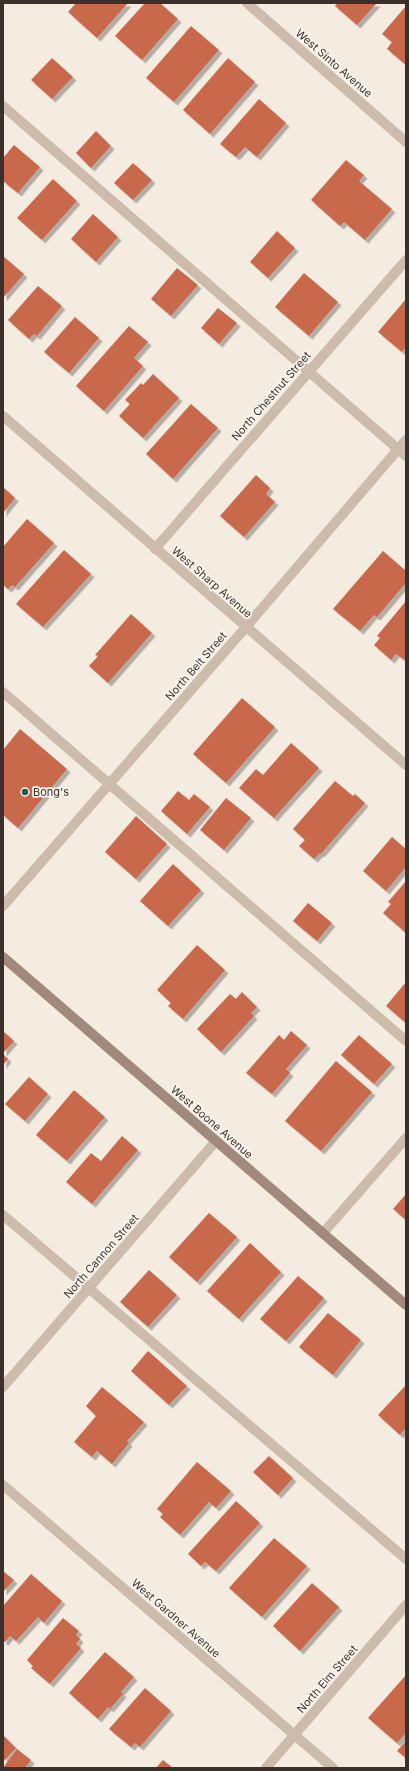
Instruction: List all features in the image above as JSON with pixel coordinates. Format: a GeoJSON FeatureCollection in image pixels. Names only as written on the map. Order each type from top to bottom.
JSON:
{"type":"FeatureCollection","features":[{"type":"Feature","properties":{"kind":"main road","name":"West Boone Avenue"},"geometry":{"type":"LineString","coordinates":[[3,957],[406,1305]]}},
{"type":"Feature","properties":{"kind":"street","name":"West Sinto Avenue"},"geometry":{"type":"LineString","coordinates":[[246,3],[406,142]]}},
{"type":"Feature","properties":{"kind":"street"},"geometry":{"type":"LineString","coordinates":[[3,106],[402,453]]}},
{"type":"Feature","properties":{"kind":"street","name":"North Chestnut Street"},"geometry":{"type":"LineString","coordinates":[[155,549],[308,371],[406,260]]}},
{"type":"Feature","properties":{"kind":"street","name":"West Sharp Avenue"},"geometry":{"type":"LineString","coordinates":[[3,416],[406,765]]}},
{"type":"Feature","properties":{"kind":"street","name":"North Belt Street"},"geometry":{"type":"LineString","coordinates":[[3,906],[246,627],[402,453],[406,440]]}},
{"type":"Feature","properties":{"kind":"street"},"geometry":{"type":"LineString","coordinates":[[3,692],[406,1041]]}},
{"type":"Feature","properties":{"kind":"street"},"geometry":{"type":"LineString","coordinates":[[323,1233],[406,1138]]}},
{"type":"Feature","properties":{"kind":"street","name":"North Cannon Street"},"geometry":{"type":"LineString","coordinates":[[3,1387],[216,1141]]}},
{"type":"Feature","properties":{"kind":"street"},"geometry":{"type":"LineString","coordinates":[[3,1215],[406,1559]]}},
{"type":"Feature","properties":{"kind":"street","name":"West Gardner Avenue"},"geometry":{"type":"LineString","coordinates":[[3,1485],[333,1768]]}},
{"type":"Feature","properties":{"kind":"street","name":"North Elm Street"},"geometry":{"type":"LineString","coordinates":[[266,1768],[406,1605]]}},
{"type":"Feature","properties":{"kind":"building"},"geometry":{"type":"Polygon","coordinates":[[[76,3],[128,3],[97,38],[68,12],[76,3]]]}},
{"type":"Feature","properties":{"kind":"building"},"geometry":{"type":"Polygon","coordinates":[[[145,3],[160,3],[178,19],[142,60],[115,36],[145,3]]]}},
{"type":"Feature","properties":{"kind":"building"},"geometry":{"type":"Polygon","coordinates":[[[337,3],[377,3],[357,25],[335,6],[337,3]]]}},
{"type":"Feature","properties":{"kind":"building"},"geometry":{"type":"Polygon","coordinates":[[[406,6],[406,65],[387,49],[392,42],[382,34],[406,6]]]}},
{"type":"Feature","properties":{"kind":"building"},"geometry":{"type":"Polygon","coordinates":[[[191,26],[219,50],[174,102],[146,78],[191,26]]]}},
{"type":"Feature","properties":{"kind":"building"},"geometry":{"type":"Polygon","coordinates":[[[52,58],[73,77],[52,99],[31,80],[52,58]]]}},
{"type":"Feature","properties":{"kind":"building"},"geometry":{"type":"Polygon","coordinates":[[[228,58],[255,82],[210,134],[183,110],[228,58]]]}},
{"type":"Feature","properties":{"kind":"building"},"geometry":{"type":"Polygon","coordinates":[[[259,99],[286,123],[257,157],[245,147],[236,157],[220,144],[259,99]]]}},
{"type":"Feature","properties":{"kind":"building"},"geometry":{"type":"Polygon","coordinates":[[[96,131],[111,146],[91,168],[76,153],[96,131]]]}},
{"type":"Feature","properties":{"kind":"building"},"geometry":{"type":"Polygon","coordinates":[[[14,145],[40,167],[18,193],[3,181],[3,158],[14,145]]]}},
{"type":"Feature","properties":{"kind":"building"},"geometry":{"type":"Polygon","coordinates":[[[346,160],[364,175],[359,181],[392,209],[365,240],[344,222],[340,226],[311,200],[346,160]]]}},
{"type":"Feature","properties":{"kind":"building"},"geometry":{"type":"Polygon","coordinates":[[[133,163],[152,180],[133,200],[114,183],[133,163]]]}},
{"type":"Feature","properties":{"kind":"building"},"geometry":{"type":"Polygon","coordinates":[[[53,179],[77,201],[42,240],[17,218],[53,179]]]}},
{"type":"Feature","properties":{"kind":"building"},"geometry":{"type":"Polygon","coordinates":[[[93,214],[118,237],[96,262],[71,239],[93,214]]]}},
{"type":"Feature","properties":{"kind":"building"},"geometry":{"type":"Polygon","coordinates":[[[277,231],[295,248],[268,278],[250,262],[277,231]]]}},
{"type":"Feature","properties":{"kind":"building"},"geometry":{"type":"Polygon","coordinates":[[[3,256],[24,274],[3,298],[3,256]]]}},
{"type":"Feature","properties":{"kind":"building"},"geometry":{"type":"Polygon","coordinates":[[[177,268],[198,285],[171,316],[151,299],[177,268]]]}},
{"type":"Feature","properties":{"kind":"building"},"geometry":{"type":"Polygon","coordinates":[[[304,273],[338,302],[309,336],[275,307],[304,273]]]}},
{"type":"Feature","properties":{"kind":"building"},"geometry":{"type":"Polygon","coordinates":[[[38,286],[62,306],[37,336],[34,334],[29,339],[8,320],[38,286]]]}},
{"type":"Feature","properties":{"kind":"building"},"geometry":{"type":"Polygon","coordinates":[[[406,299],[406,347],[402,352],[378,332],[406,299]]]}},
{"type":"Feature","properties":{"kind":"building"},"geometry":{"type":"Polygon","coordinates":[[[218,308],[237,323],[219,344],[201,328],[218,308]]]}},
{"type":"Feature","properties":{"kind":"building"},"geometry":{"type":"Polygon","coordinates":[[[75,317],[99,338],[69,373],[44,352],[75,317]]]}},
{"type":"Feature","properties":{"kind":"building"},"geometry":{"type":"Polygon","coordinates":[[[129,326],[148,342],[134,358],[143,366],[104,411],[76,386],[129,326]]]}},
{"type":"Feature","properties":{"kind":"building"},"geometry":{"type":"Polygon","coordinates":[[[153,374],[179,398],[143,438],[119,416],[130,404],[125,400],[141,383],[143,385],[153,374]]]}},
{"type":"Feature","properties":{"kind":"building"},"geometry":{"type":"Polygon","coordinates":[[[191,404],[218,428],[173,479],[146,454],[191,404]]]}},
{"type":"Feature","properties":{"kind":"building"},"geometry":{"type":"Polygon","coordinates":[[[256,475],[270,488],[266,494],[275,502],[244,537],[220,516],[256,475]]]}},
{"type":"Feature","properties":{"kind":"building"},"geometry":{"type":"Polygon","coordinates":[[[3,487],[15,498],[3,513],[3,487]]]}},
{"type":"Feature","properties":{"kind":"building"},"geometry":{"type":"Polygon","coordinates":[[[27,519],[54,543],[15,587],[12,585],[8,589],[3,585],[3,547],[27,519]]]}},
{"type":"Feature","properties":{"kind":"building"},"geometry":{"type":"Polygon","coordinates":[[[64,550],[91,574],[43,627],[16,604],[64,550]]]}},
{"type":"Feature","properties":{"kind":"building"},"geometry":{"type":"Polygon","coordinates":[[[383,551],[406,571],[406,583],[377,617],[374,615],[360,631],[333,609],[383,551]]]}},
{"type":"Feature","properties":{"kind":"building"},"geometry":{"type":"Polygon","coordinates":[[[406,601],[406,661],[396,654],[391,660],[374,645],[380,638],[377,636],[406,601]]]}},
{"type":"Feature","properties":{"kind":"building"},"geometry":{"type":"Polygon","coordinates":[[[131,614],[152,633],[108,683],[89,666],[98,656],[95,655],[131,614]]]}},
{"type":"Feature","properties":{"kind":"building"},"geometry":{"type":"Polygon","coordinates":[[[242,698],[275,727],[226,783],[193,754],[242,698]]]}},
{"type":"Feature","properties":{"kind":"building","name":"Bong's"},"geometry":{"type":"Polygon","coordinates":[[[20,729],[67,769],[18,828],[3,815],[3,750],[20,729]]]}},
{"type":"Feature","properties":{"kind":"building"},"geometry":{"type":"Polygon","coordinates":[[[291,743],[319,768],[274,818],[239,788],[256,769],[263,775],[291,743]]]}},
{"type":"Feature","properties":{"kind":"building"},"geometry":{"type":"Polygon","coordinates":[[[335,781],[353,796],[355,794],[365,803],[321,854],[320,853],[314,859],[299,846],[305,840],[293,829],[335,781]]]}},
{"type":"Feature","properties":{"kind":"building"},"geometry":{"type":"Polygon","coordinates":[[[178,791],[189,800],[194,794],[210,807],[187,834],[161,811],[178,791]]]}},
{"type":"Feature","properties":{"kind":"building"},"geometry":{"type":"Polygon","coordinates":[[[226,798],[251,818],[224,850],[200,830],[226,798]]]}},
{"type":"Feature","properties":{"kind":"building"},"geometry":{"type":"Polygon","coordinates":[[[136,816],[167,844],[136,879],[105,852],[136,816]]]}},
{"type":"Feature","properties":{"kind":"building"},"geometry":{"type":"Polygon","coordinates":[[[392,837],[406,849],[406,867],[386,891],[363,871],[392,837]]]}},
{"type":"Feature","properties":{"kind":"building"},"geometry":{"type":"Polygon","coordinates":[[[173,864],[201,890],[168,926],[140,901],[173,864]]]}},
{"type":"Feature","properties":{"kind":"building"},"geometry":{"type":"Polygon","coordinates":[[[406,881],[406,933],[383,913],[391,904],[388,902],[406,881]]]}},
{"type":"Feature","properties":{"kind":"building"},"geometry":{"type":"Polygon","coordinates":[[[308,903],[332,923],[317,941],[293,921],[308,903]]]}},
{"type":"Feature","properties":{"kind":"building"},"geometry":{"type":"Polygon","coordinates":[[[197,945],[225,970],[183,1019],[168,1006],[171,1003],[157,990],[197,945]]]}},
{"type":"Feature","properties":{"kind":"building"},"geometry":{"type":"Polygon","coordinates":[[[406,982],[406,1023],[386,1006],[406,982]]]}},
{"type":"Feature","properties":{"kind":"building"},"geometry":{"type":"Polygon","coordinates":[[[242,992],[257,1007],[251,1013],[254,1016],[221,1052],[197,1029],[230,994],[236,999],[242,992]]]}},
{"type":"Feature","properties":{"kind":"building"},"geometry":{"type":"Polygon","coordinates":[[[3,1031],[14,1041],[3,1053],[3,1031]]]}},
{"type":"Feature","properties":{"kind":"building"},"geometry":{"type":"Polygon","coordinates":[[[291,1031],[307,1045],[286,1069],[290,1073],[272,1094],[246,1073],[279,1035],[284,1040],[291,1031]]]}},
{"type":"Feature","properties":{"kind":"building"},"geometry":{"type":"Polygon","coordinates":[[[359,1035],[392,1064],[374,1084],[341,1055],[359,1035]]]}},
{"type":"Feature","properties":{"kind":"building"},"geometry":{"type":"Polygon","coordinates":[[[3,1054],[8,1059],[3,1065],[3,1054]]]}},
{"type":"Feature","properties":{"kind":"building"},"geometry":{"type":"Polygon","coordinates":[[[336,1061],[372,1092],[321,1151],[285,1121],[336,1061]]]}},
{"type":"Feature","properties":{"kind":"building"},"geometry":{"type":"Polygon","coordinates":[[[29,1077],[48,1094],[25,1121],[5,1104],[29,1077]]]}},
{"type":"Feature","properties":{"kind":"building"},"geometry":{"type":"Polygon","coordinates":[[[74,1090],[105,1117],[67,1161],[36,1135],[74,1090]]]}},
{"type":"Feature","properties":{"kind":"building"},"geometry":{"type":"Polygon","coordinates":[[[122,1136],[138,1150],[92,1204],[66,1182],[91,1153],[101,1161],[122,1136]]]}},
{"type":"Feature","properties":{"kind":"building"},"geometry":{"type":"Polygon","coordinates":[[[406,1194],[406,1220],[393,1209],[406,1194]]]}},
{"type":"Feature","properties":{"kind":"building"},"geometry":{"type":"Polygon","coordinates":[[[209,1213],[237,1237],[197,1282],[169,1257],[209,1213]]]}},
{"type":"Feature","properties":{"kind":"building"},"geometry":{"type":"Polygon","coordinates":[[[250,1243],[281,1272],[239,1319],[207,1291],[250,1243]]]}},
{"type":"Feature","properties":{"kind":"building"},"geometry":{"type":"Polygon","coordinates":[[[149,1270],[177,1295],[148,1327],[120,1302],[149,1270]]]}},
{"type":"Feature","properties":{"kind":"building"},"geometry":{"type":"Polygon","coordinates":[[[298,1276],[324,1298],[286,1341],[260,1319],[298,1276]]]}},
{"type":"Feature","properties":{"kind":"building"},"geometry":{"type":"Polygon","coordinates":[[[328,1313],[361,1340],[333,1375],[299,1347],[328,1313]]]}},
{"type":"Feature","properties":{"kind":"building"},"geometry":{"type":"Polygon","coordinates":[[[148,1351],[187,1386],[169,1405],[131,1371],[148,1351]]]}},
{"type":"Feature","properties":{"kind":"building"},"geometry":{"type":"Polygon","coordinates":[[[406,1385],[406,1428],[400,1435],[378,1415],[406,1385]]]}},
{"type":"Feature","properties":{"kind":"building"},"geometry":{"type":"Polygon","coordinates":[[[102,1387],[144,1422],[127,1441],[129,1443],[112,1464],[97,1451],[92,1457],[74,1442],[96,1416],[86,1406],[102,1387]]]}},
{"type":"Feature","properties":{"kind":"building"},"geometry":{"type":"Polygon","coordinates":[[[269,1456],[293,1478],[278,1495],[253,1472],[269,1456]]]}},
{"type":"Feature","properties":{"kind":"building"},"geometry":{"type":"Polygon","coordinates":[[[197,1462],[231,1491],[216,1508],[209,1502],[180,1535],[160,1517],[163,1514],[157,1509],[197,1462]]]}},
{"type":"Feature","properties":{"kind":"building"},"geometry":{"type":"Polygon","coordinates":[[[236,1501],[260,1523],[216,1571],[205,1562],[201,1566],[188,1554],[236,1501]]]}},
{"type":"Feature","properties":{"kind":"building"},"geometry":{"type":"Polygon","coordinates":[[[274,1538],[307,1566],[262,1617],[229,1588],[274,1538]]]}},
{"type":"Feature","properties":{"kind":"building"},"geometry":{"type":"Polygon","coordinates":[[[3,1571],[14,1580],[3,1592],[3,1571]]]}},
{"type":"Feature","properties":{"kind":"building"},"geometry":{"type":"Polygon","coordinates":[[[31,1574],[62,1601],[44,1623],[38,1617],[16,1641],[10,1636],[5,1642],[3,1641],[3,1606],[31,1574]]]}},
{"type":"Feature","properties":{"kind":"building"},"geometry":{"type":"Polygon","coordinates":[[[312,1583],[339,1607],[300,1651],[273,1626],[312,1583]]]}},
{"type":"Feature","properties":{"kind":"building"},"geometry":{"type":"Polygon","coordinates":[[[63,1618],[79,1631],[76,1635],[80,1639],[76,1644],[81,1648],[50,1684],[31,1668],[33,1666],[27,1660],[63,1618]]]}},
{"type":"Feature","properties":{"kind":"building"},"geometry":{"type":"Polygon","coordinates":[[[105,1652],[134,1677],[121,1692],[123,1694],[110,1709],[108,1707],[98,1719],[69,1693],[105,1652]]]}},
{"type":"Feature","properties":{"kind":"building"},"geometry":{"type":"Polygon","coordinates":[[[406,1675],[406,1733],[397,1743],[368,1718],[406,1675]]]}},
{"type":"Feature","properties":{"kind":"building"},"geometry":{"type":"Polygon","coordinates":[[[145,1688],[171,1711],[140,1747],[135,1743],[131,1747],[109,1729],[145,1688]]]}},
{"type":"Feature","properties":{"kind":"building"},"geometry":{"type":"Polygon","coordinates":[[[3,1735],[16,1748],[3,1762],[3,1735]]]}},
{"type":"Feature","properties":{"kind":"building"},"geometry":{"type":"Polygon","coordinates":[[[406,1741],[406,1758],[397,1751],[406,1741]]]}},
{"type":"Feature","properties":{"kind":"building"},"geometry":{"type":"Polygon","coordinates":[[[17,1749],[31,1760],[25,1768],[3,1768],[17,1749]]]}},
{"type":"Feature","properties":{"kind":"building"},"geometry":{"type":"Polygon","coordinates":[[[163,1760],[173,1768],[156,1768],[163,1760]]]}},
{"type":"Feature","properties":{"kind":"place","name":"Bong's"},"geometry":{"type":"Point","coordinates":[25,792]}}]}
